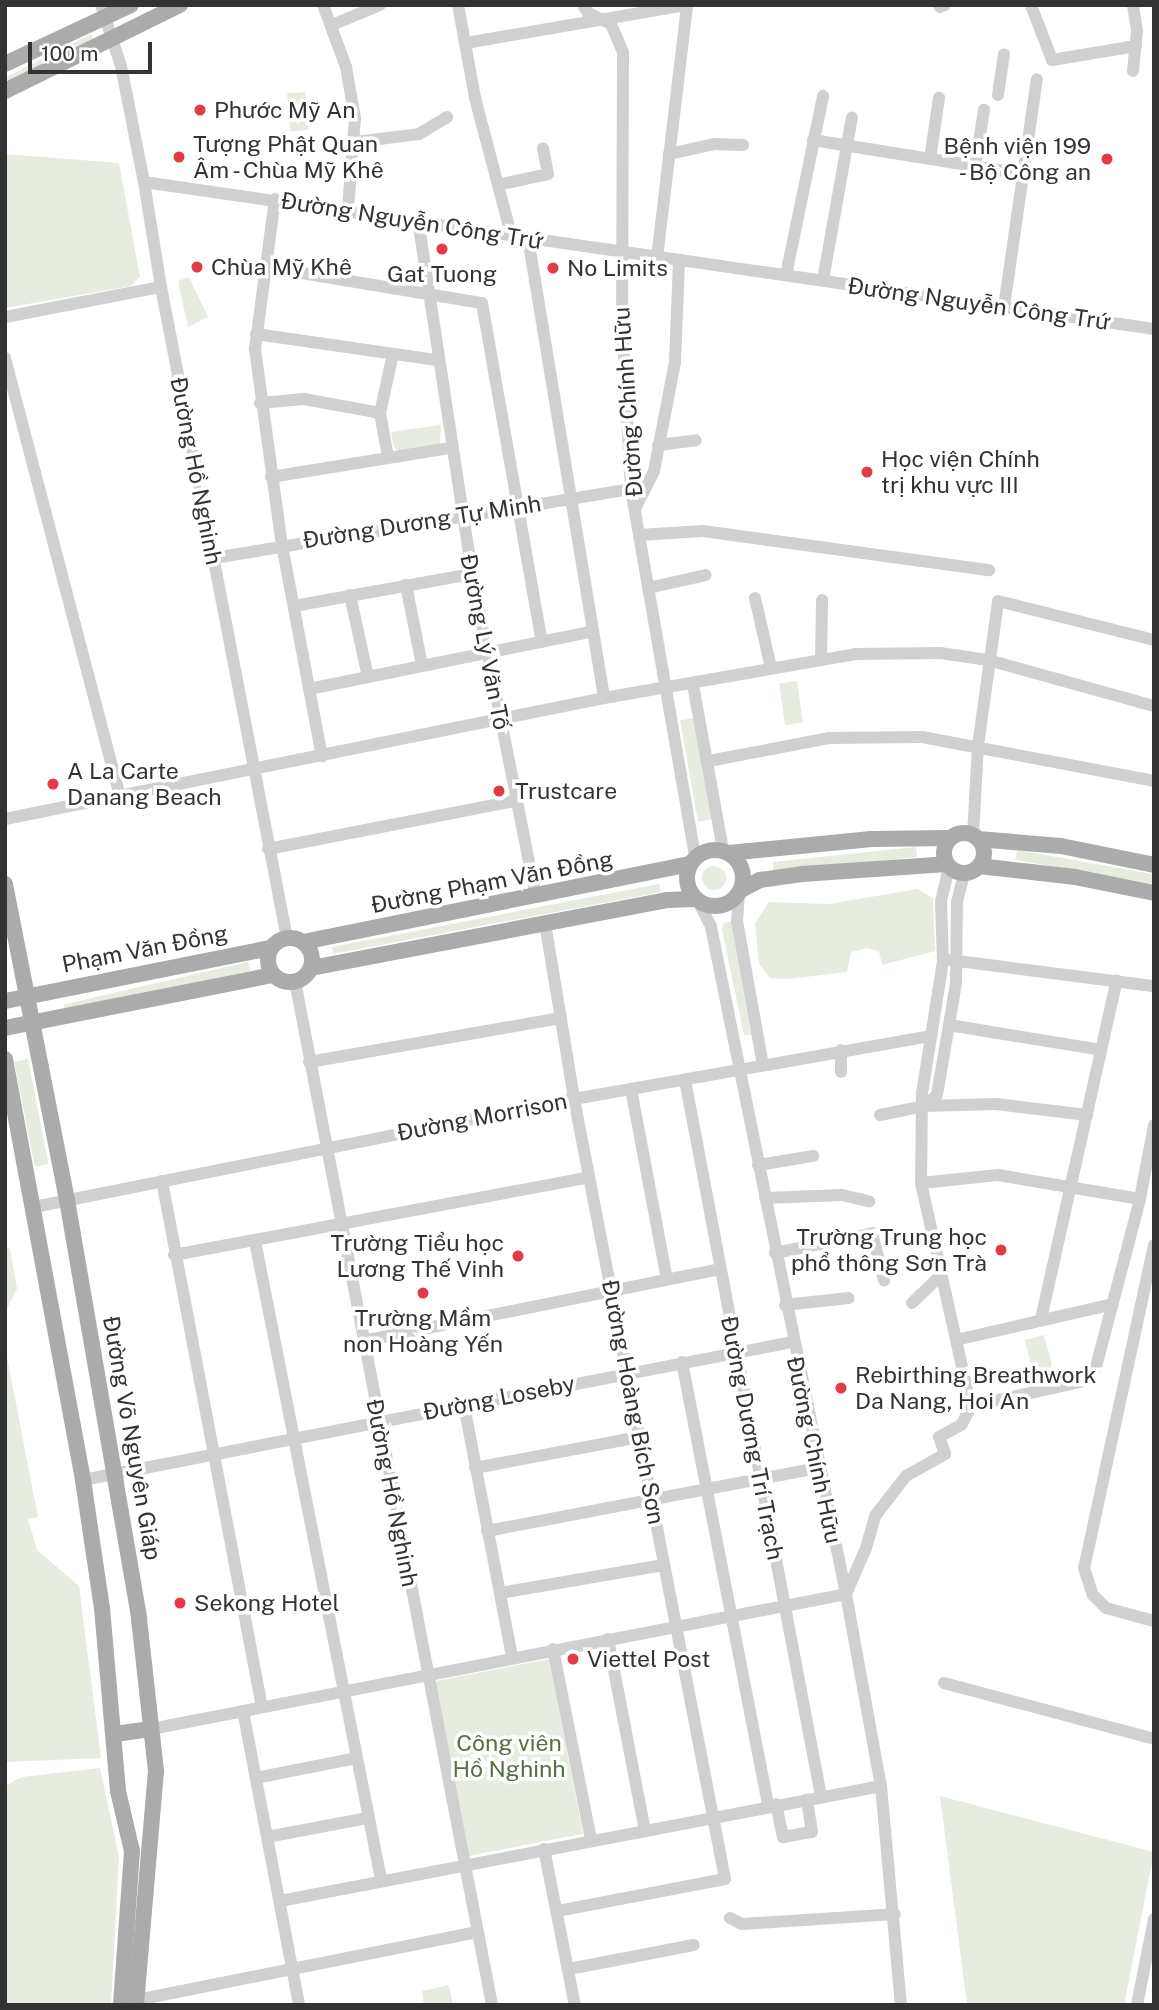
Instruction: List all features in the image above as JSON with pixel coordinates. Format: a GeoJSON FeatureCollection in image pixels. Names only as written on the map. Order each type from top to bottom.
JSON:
{"type":"FeatureCollection","features":[{"type":"Feature","properties":{"kind":"main road"},"geometry":{"type":"LineString","coordinates":[[5,64],[103,11],[131,5]]}},
{"type":"Feature","properties":{"kind":"main road"},"geometry":{"type":"LineString","coordinates":[[5,91],[180,5]]}},
{"type":"Feature","properties":{"kind":"main road"},"geometry":{"type":"LineString","coordinates":[[697,900],[686,879],[692,860],[708,850],[726,852],[871,839],[966,836],[1061,846],[1154,865]]}},
{"type":"Feature","properties":{"kind":"main road"},"geometry":{"type":"LineString","coordinates":[[960,867],[944,850],[966,836]]}},
{"type":"Feature","properties":{"kind":"main road"},"geometry":{"type":"LineString","coordinates":[[960,867],[984,853],[966,836]]}},
{"type":"Feature","properties":{"kind":"main road"},"geometry":{"type":"LineString","coordinates":[[726,852],[742,869],[740,891]]}},
{"type":"Feature","properties":{"kind":"main road","name":"Đường Phạm Văn Đồng"},"geometry":{"type":"LineString","coordinates":[[303,942],[536,897],[692,860]]}},
{"type":"Feature","properties":{"kind":"main road"},"geometry":{"type":"LineString","coordinates":[[5,1028],[273,975],[295,981],[311,968],[667,900],[697,900],[720,906],[760,880],[802,874],[960,867],[1084,878],[1154,893]]}},
{"type":"Feature","properties":{"kind":"main road","name":"Đường Võ Nguyên Giáp"},"geometry":{"type":"LineString","coordinates":[[5,884],[67,1200],[116,1473],[156,1771],[129,2002]]}},
{"type":"Feature","properties":{"kind":"main road"},"geometry":{"type":"LineString","coordinates":[[273,975],[268,964],[271,948],[287,938],[303,942],[310,951],[311,968]]}},
{"type":"Feature","properties":{"kind":"main road","name":"Phạm Văn Đồng"},"geometry":{"type":"LineString","coordinates":[[27,996],[271,948]]}},
{"type":"Feature","properties":{"kind":"main road"},"geometry":{"type":"LineString","coordinates":[[5,1001],[27,996]]}},
{"type":"Feature","properties":{"kind":"main road"},"geometry":{"type":"LineString","coordinates":[[5,1059],[83,1480],[115,1734],[121,1814],[132,1850],[129,2002]]}},
{"type":"Feature","properties":{"kind":"main road"},"geometry":{"type":"LineString","coordinates":[[115,1734],[151,1728]]}},
{"type":"Feature","properties":{"kind":"street"},"geometry":{"type":"LineString","coordinates":[[323,5],[352,88],[355,142],[348,210]]}},
{"type":"Feature","properties":{"kind":"street"},"geometry":{"type":"LineString","coordinates":[[332,25],[380,5]]}},
{"type":"Feature","properties":{"kind":"street"},"geometry":{"type":"LineString","coordinates":[[458,5],[475,98],[501,184],[511,234]]}},
{"type":"Feature","properties":{"kind":"street","name":"Đường Chính Hữu"},"geometry":{"type":"LineString","coordinates":[[583,5],[588,13],[604,19],[620,41],[626,81],[621,254],[631,489],[692,860]]}},
{"type":"Feature","properties":{"kind":"street"},"geometry":{"type":"LineString","coordinates":[[466,43],[686,5],[657,258]]}},
{"type":"Feature","properties":{"kind":"street"},"geometry":{"type":"LineString","coordinates":[[1031,5],[1052,60],[1136,46]]}},
{"type":"Feature","properties":{"kind":"street"},"geometry":{"type":"LineString","coordinates":[[1133,5],[1136,46],[1133,71]]}},
{"type":"Feature","properties":{"kind":"street","name":"Đường Hồ Nghinh"},"geometry":{"type":"LineString","coordinates":[[103,11],[145,181],[161,287],[287,938]]}},
{"type":"Feature","properties":{"kind":"street"},"geometry":{"type":"LineString","coordinates":[[998,95],[1004,54]]}},
{"type":"Feature","properties":{"kind":"street"},"geometry":{"type":"LineString","coordinates":[[1004,307],[1037,79]]}},
{"type":"Feature","properties":{"kind":"street"},"geometry":{"type":"LineString","coordinates":[[786,275],[823,96]]}},
{"type":"Feature","properties":{"kind":"street"},"geometry":{"type":"LineString","coordinates":[[930,159],[939,98]]}},
{"type":"Feature","properties":{"kind":"street"},"geometry":{"type":"LineString","coordinates":[[975,167],[984,110]]}},
{"type":"Feature","properties":{"kind":"street"},"geometry":{"type":"LineString","coordinates":[[355,142],[419,134],[447,117]]}},
{"type":"Feature","properties":{"kind":"street"},"geometry":{"type":"LineString","coordinates":[[823,281],[852,118]]}},
{"type":"Feature","properties":{"kind":"street"},"geometry":{"type":"LineString","coordinates":[[813,140],[1023,174]]}},
{"type":"Feature","properties":{"kind":"street"},"geometry":{"type":"LineString","coordinates":[[669,154],[714,144],[743,145]]}},
{"type":"Feature","properties":{"kind":"street"},"geometry":{"type":"LineString","coordinates":[[501,184],[548,174],[544,148]]}},
{"type":"Feature","properties":{"kind":"street","name":"Đường Nguyễn Công Trứ"},"geometry":{"type":"LineString","coordinates":[[145,181],[511,234],[621,254],[786,275],[1154,330]]}},
{"type":"Feature","properties":{"kind":"street"},"geometry":{"type":"LineString","coordinates":[[275,200],[256,334],[260,403],[282,545],[321,756]]}},
{"type":"Feature","properties":{"kind":"street","name":"Đường Lý Văn Tố"},"geometry":{"type":"LineString","coordinates":[[418,220],[471,574],[536,897]]}},
{"type":"Feature","properties":{"kind":"street"},"geometry":{"type":"LineString","coordinates":[[528,238],[590,632],[604,698]]}},
{"type":"Feature","properties":{"kind":"street"},"geometry":{"type":"LineString","coordinates":[[635,509],[654,471],[675,362],[679,261]]}},
{"type":"Feature","properties":{"kind":"street"},"geometry":{"type":"LineString","coordinates":[[267,267],[471,298],[486,309],[541,642]]}},
{"type":"Feature","properties":{"kind":"street"},"geometry":{"type":"LineString","coordinates":[[5,317],[161,287]]}},
{"type":"Feature","properties":{"kind":"street"},"geometry":{"type":"LineString","coordinates":[[256,334],[437,360]]}},
{"type":"Feature","properties":{"kind":"street"},"geometry":{"type":"LineString","coordinates":[[388,457],[380,413],[393,354]]}},
{"type":"Feature","properties":{"kind":"street"},"geometry":{"type":"LineString","coordinates":[[5,359],[121,795]]}},
{"type":"Feature","properties":{"kind":"street"},"geometry":{"type":"LineString","coordinates":[[260,403],[304,399],[380,413]]}},
{"type":"Feature","properties":{"kind":"street"},"geometry":{"type":"LineString","coordinates":[[658,444],[696,440]]}},
{"type":"Feature","properties":{"kind":"street"},"geometry":{"type":"LineString","coordinates":[[271,477],[451,448]]}},
{"type":"Feature","properties":{"kind":"street","name":"Đường Dương Tự Minh"},"geometry":{"type":"LineString","coordinates":[[214,558],[462,514],[631,489]]}},
{"type":"Feature","properties":{"kind":"street"},"geometry":{"type":"LineString","coordinates":[[639,535],[703,531],[989,570]]}},
{"type":"Feature","properties":{"kind":"street"},"geometry":{"type":"LineString","coordinates":[[294,606],[471,574]]}},
{"type":"Feature","properties":{"kind":"street"},"geometry":{"type":"LineString","coordinates":[[648,588],[706,575]]}},
{"type":"Feature","properties":{"kind":"street"},"geometry":{"type":"LineString","coordinates":[[405,585],[422,665]]}},
{"type":"Feature","properties":{"kind":"street"},"geometry":{"type":"LineString","coordinates":[[350,595],[368,677]]}},
{"type":"Feature","properties":{"kind":"street"},"geometry":{"type":"LineString","coordinates":[[755,598],[771,668]]}},
{"type":"Feature","properties":{"kind":"street"},"geometry":{"type":"LineString","coordinates":[[821,659],[822,600]]}},
{"type":"Feature","properties":{"kind":"street"},"geometry":{"type":"LineString","coordinates":[[966,836],[974,818],[978,746],[998,601],[1154,639]]}},
{"type":"Feature","properties":{"kind":"street"},"geometry":{"type":"LineString","coordinates":[[310,689],[590,632]]}},
{"type":"Feature","properties":{"kind":"street"},"geometry":{"type":"LineString","coordinates":[[5,819],[501,721],[604,698],[666,690],[821,659],[940,653],[988,660],[1154,706]]}},
{"type":"Feature","properties":{"kind":"street"},"geometry":{"type":"LineString","coordinates":[[693,685],[726,852]]}},
{"type":"Feature","properties":{"kind":"street"},"geometry":{"type":"LineString","coordinates":[[709,761],[830,738],[922,737],[1154,781]]}},
{"type":"Feature","properties":{"kind":"street"},"geometry":{"type":"LineString","coordinates":[[268,849],[515,801]]}},
{"type":"Feature","properties":{"kind":"street"},"geometry":{"type":"LineString","coordinates":[[925,1106],[937,1096],[949,1025],[957,960],[960,867]]}},
{"type":"Feature","properties":{"kind":"street"},"geometry":{"type":"LineString","coordinates":[[151,1728],[846,1594],[866,1549],[874,1516],[906,1476],[945,1454],[939,1437],[962,1424],[971,1406],[921,1183],[919,1127],[925,1106],[922,1093],[943,961],[941,902],[960,867]]}},
{"type":"Feature","properties":{"kind":"street"},"geometry":{"type":"LineString","coordinates":[[740,891],[737,921],[763,1065]]}},
{"type":"Feature","properties":{"kind":"street","name":"Đường Chính Hữu"},"geometry":{"type":"LineString","coordinates":[[697,900],[711,927],[817,1468],[846,1594],[881,1786],[895,1914],[901,2005]]}},
{"type":"Feature","properties":{"kind":"street","name":"Đường Hoàng Bích Sơn"},"geometry":{"type":"LineString","coordinates":[[545,923],[574,1099],[711,1818],[725,1879],[557,1911]]}},
{"type":"Feature","properties":{"kind":"street"},"geometry":{"type":"LineString","coordinates":[[943,961],[957,960],[1154,986]]}},
{"type":"Feature","properties":{"kind":"street"},"geometry":{"type":"LineString","coordinates":[[1041,1319],[1073,1186],[1117,980]]}},
{"type":"Feature","properties":{"kind":"street","name":"Đường Hồ Nghinh"},"geometry":{"type":"LineString","coordinates":[[295,981],[377,1422],[492,2005]]}},
{"type":"Feature","properties":{"kind":"street"},"geometry":{"type":"LineString","coordinates":[[309,1062],[561,1018]]}},
{"type":"Feature","properties":{"kind":"street"},"geometry":{"type":"LineString","coordinates":[[949,1025],[1101,1050]]}},
{"type":"Feature","properties":{"kind":"street","name":"Đường Morrison"},"geometry":{"type":"LineString","coordinates":[[34,1207],[574,1099],[930,1036]]}},
{"type":"Feature","properties":{"kind":"street"},"geometry":{"type":"LineString","coordinates":[[841,1050],[841,1072]]}},
{"type":"Feature","properties":{"kind":"street","name":"Đường Dương Trí Trạch"},"geometry":{"type":"LineString","coordinates":[[685,1080],[758,1478],[821,1796]]}},
{"type":"Feature","properties":{"kind":"street"},"geometry":{"type":"LineString","coordinates":[[631,1089],[667,1279]]}},
{"type":"Feature","properties":{"kind":"street"},"geometry":{"type":"LineString","coordinates":[[880,1115],[925,1106],[1021,1104],[1087,1115]]}},
{"type":"Feature","properties":{"kind":"street"},"geometry":{"type":"LineString","coordinates":[[971,1406],[1080,1382],[1096,1367],[1140,1199],[1154,1125]]}},
{"type":"Feature","properties":{"kind":"street"},"geometry":{"type":"LineString","coordinates":[[758,1165],[813,1156]]}},
{"type":"Feature","properties":{"kind":"street"},"geometry":{"type":"LineString","coordinates":[[921,1183],[998,1175],[1140,1199]]}},
{"type":"Feature","properties":{"kind":"street"},"geometry":{"type":"LineString","coordinates":[[174,1255],[589,1177]]}},
{"type":"Feature","properties":{"kind":"street"},"geometry":{"type":"LineString","coordinates":[[162,1181],[262,1707]]}},
{"type":"Feature","properties":{"kind":"street"},"geometry":{"type":"LineString","coordinates":[[765,1198],[842,1195],[869,1201]]}},
{"type":"Feature","properties":{"kind":"street"},"geometry":{"type":"LineString","coordinates":[[775,1253],[873,1233],[884,1280]]}},
{"type":"Feature","properties":{"kind":"street"},"geometry":{"type":"LineString","coordinates":[[255,1241],[381,1879]]}},
{"type":"Feature","properties":{"kind":"street"},"geometry":{"type":"LineString","coordinates":[[1154,1245],[1084,1568],[1093,1595],[1106,1608],[1154,1621]]}},
{"type":"Feature","properties":{"kind":"street"},"geometry":{"type":"LineString","coordinates":[[363,1341],[720,1269]]}},
{"type":"Feature","properties":{"kind":"street"},"geometry":{"type":"LineString","coordinates":[[912,1303],[942,1275]]}},
{"type":"Feature","properties":{"kind":"street"},"geometry":{"type":"LineString","coordinates":[[785,1305],[849,1298]]}},
{"type":"Feature","properties":{"kind":"street"},"geometry":{"type":"LineString","coordinates":[[956,1340],[1113,1304]]}},
{"type":"Feature","properties":{"kind":"street","name":"Đường Loseby"},"geometry":{"type":"LineString","coordinates":[[83,1480],[792,1342]]}},
{"type":"Feature","properties":{"kind":"street"},"geometry":{"type":"LineString","coordinates":[[682,1362],[772,1805],[783,1837],[812,1832],[807,1799]]}},
{"type":"Feature","properties":{"kind":"street"},"geometry":{"type":"LineString","coordinates":[[464,1405],[512,1657]]}},
{"type":"Feature","properties":{"kind":"street"},"geometry":{"type":"LineString","coordinates":[[475,1468],[639,1437]]}},
{"type":"Feature","properties":{"kind":"street"},"geometry":{"type":"LineString","coordinates":[[487,1531],[817,1468]]}},
{"type":"Feature","properties":{"kind":"street"},"geometry":{"type":"LineString","coordinates":[[500,1593],[664,1565]]}},
{"type":"Feature","properties":{"kind":"street"},"geometry":{"type":"LineString","coordinates":[[608,1639],[645,1831]]}},
{"type":"Feature","properties":{"kind":"street"},"geometry":{"type":"LineString","coordinates":[[554,1649],[591,1840]]}},
{"type":"Feature","properties":{"kind":"street"},"geometry":{"type":"LineString","coordinates":[[944,1683],[1154,1739]]}},
{"type":"Feature","properties":{"kind":"street"},"geometry":{"type":"LineString","coordinates":[[243,1711],[299,2005]]}},
{"type":"Feature","properties":{"kind":"street"},"geometry":{"type":"LineString","coordinates":[[256,1778],[356,1758]]}},
{"type":"Feature","properties":{"kind":"street"},"geometry":{"type":"LineString","coordinates":[[280,1900],[463,1863],[881,1786]]}},
{"type":"Feature","properties":{"kind":"street"},"geometry":{"type":"LineString","coordinates":[[267,1837],[368,1818]]}},
{"type":"Feature","properties":{"kind":"street"},"geometry":{"type":"LineString","coordinates":[[544,1849],[575,2005]]}},
{"type":"Feature","properties":{"kind":"street"},"geometry":{"type":"LineString","coordinates":[[730,1918],[742,1924],[895,1914]]}},
{"type":"Feature","properties":{"kind":"street"},"geometry":{"type":"LineString","coordinates":[[1137,2005],[1154,1919]]}},
{"type":"Feature","properties":{"kind":"street"},"geometry":{"type":"LineString","coordinates":[[129,2002],[477,1932]]}},
{"type":"Feature","properties":{"kind":"street"},"geometry":{"type":"LineString","coordinates":[[569,1969],[694,1945]]}},
{"type":"Feature","properties":{"kind":"green space"},"geometry":{"type":"Polygon","coordinates":[[[91,34],[94,40],[10,83],[6,77],[91,34]]]}},
{"type":"Feature","properties":{"kind":"green space"},"geometry":{"type":"Polygon","coordinates":[[[305,92],[308,130],[290,131],[287,94],[305,92]]]}},
{"type":"Feature","properties":{"kind":"green space"},"geometry":{"type":"Polygon","coordinates":[[[5,154],[119,163],[140,277],[131,286],[5,308],[5,154]]]}},
{"type":"Feature","properties":{"kind":"green space"},"geometry":{"type":"Polygon","coordinates":[[[189,277],[208,317],[188,327],[178,281],[189,277]]]}},
{"type":"Feature","properties":{"kind":"green space"},"geometry":{"type":"Polygon","coordinates":[[[441,425],[440,446],[400,452],[394,447],[391,432],[441,425]]]}},
{"type":"Feature","properties":{"kind":"green space"},"geometry":{"type":"Polygon","coordinates":[[[797,681],[803,723],[785,725],[779,684],[797,681]]]}},
{"type":"Feature","properties":{"kind":"green space"},"geometry":{"type":"Polygon","coordinates":[[[694,718],[712,819],[698,822],[680,720],[694,718]]]}},
{"type":"Feature","properties":{"kind":"green space"},"geometry":{"type":"Polygon","coordinates":[[[916,847],[917,857],[774,872],[773,862],[916,847]]]}},
{"type":"Feature","properties":{"kind":"green space"},"geometry":{"type":"Polygon","coordinates":[[[1017,850],[1154,874],[1152,884],[1015,860],[1017,850]]]}},
{"type":"Feature","properties":{"kind":"green space"},"geometry":{"type":"Polygon","coordinates":[[[714,866],[722,870],[726,878],[722,886],[714,890],[706,886],[702,878],[706,870],[714,866]]]}},
{"type":"Feature","properties":{"kind":"green space"},"geometry":{"type":"Polygon","coordinates":[[[659,884],[661,892],[333,954],[332,947],[659,884]]]}},
{"type":"Feature","properties":{"kind":"green space"},"geometry":{"type":"Polygon","coordinates":[[[917,889],[933,898],[935,951],[882,965],[879,951],[867,948],[851,952],[847,972],[788,979],[770,978],[759,964],[755,923],[769,902],[830,904],[917,889]]]}},
{"type":"Feature","properties":{"kind":"green space"},"geometry":{"type":"Polygon","coordinates":[[[731,921],[751,1035],[744,1035],[722,930],[723,924],[731,921]]]}},
{"type":"Feature","properties":{"kind":"green space"},"geometry":{"type":"Polygon","coordinates":[[[248,962],[250,971],[66,1013],[64,1005],[248,962]]]}},
{"type":"Feature","properties":{"kind":"green space"},"geometry":{"type":"Polygon","coordinates":[[[28,1059],[48,1164],[35,1167],[14,1062],[28,1059]]]}},
{"type":"Feature","properties":{"kind":"green space"},"geometry":{"type":"Polygon","coordinates":[[[5,1246],[10,1249],[17,1289],[5,1313],[5,1246]]]}},
{"type":"Feature","properties":{"kind":"green space"},"geometry":{"type":"Polygon","coordinates":[[[1044,1335],[1053,1369],[1034,1374],[1025,1340],[1044,1335]]]}},
{"type":"Feature","properties":{"kind":"green space"},"geometry":{"type":"Polygon","coordinates":[[[5,1347],[38,1517],[28,1519],[37,1550],[79,1586],[101,1758],[5,1762],[5,1347]]]}},
{"type":"Feature","properties":{"kind":"green space","name":"Công viên Hồ Nghinh"},"geometry":{"type":"Polygon","coordinates":[[[549,1659],[583,1834],[469,1856],[435,1681],[549,1659]]]}},
{"type":"Feature","properties":{"kind":"green space"},"geometry":{"type":"Polygon","coordinates":[[[100,1768],[119,1857],[111,2005],[5,2005],[5,1786],[22,1777],[100,1768]]]}},
{"type":"Feature","properties":{"kind":"green space"},"geometry":{"type":"Polygon","coordinates":[[[940,1796],[1154,1852],[1124,2005],[967,2005],[940,1796]]]}},
{"type":"Feature","properties":{"kind":"green space"},"geometry":{"type":"Polygon","coordinates":[[[449,1985],[453,2005],[424,2005],[422,1991],[449,1985]]]}},
{"type":"Feature","properties":{"kind":"place","name":"Phước Mỹ An"},"geometry":{"type":"Point","coordinates":[200,110]}},
{"type":"Feature","properties":{"kind":"place","name":"Tượng Phật Quan Âm - Chùa Mỹ Khê"},"geometry":{"type":"Point","coordinates":[179,157]}},
{"type":"Feature","properties":{"kind":"place","name":"Bệnh viện 199 - Bộ Công an"},"geometry":{"type":"Point","coordinates":[1107,159]}},
{"type":"Feature","properties":{"kind":"place","name":"Gat Tuong"},"geometry":{"type":"Point","coordinates":[442,249]}},
{"type":"Feature","properties":{"kind":"place","name":"Chùa Mỹ Khê"},"geometry":{"type":"Point","coordinates":[197,267]}},
{"type":"Feature","properties":{"kind":"place","name":"No Limits"},"geometry":{"type":"Point","coordinates":[553,268]}},
{"type":"Feature","properties":{"kind":"place","name":"Học viện Chính trị khu vực III"},"geometry":{"type":"Point","coordinates":[867,472]}},
{"type":"Feature","properties":{"kind":"place","name":"A La Carte Danang Beach"},"geometry":{"type":"Point","coordinates":[53,784]}},
{"type":"Feature","properties":{"kind":"place","name":"Trustcare"},"geometry":{"type":"Point","coordinates":[499,791]}},
{"type":"Feature","properties":{"kind":"place","name":"Trường Trung học phổ thông Sơn Trà"},"geometry":{"type":"Point","coordinates":[1001,1250]}},
{"type":"Feature","properties":{"kind":"place","name":"Trường Tiểu học Lương Thế Vinh"},"geometry":{"type":"Point","coordinates":[518,1256]}},
{"type":"Feature","properties":{"kind":"place","name":"Trường Mầm non Hoàng Yến"},"geometry":{"type":"Point","coordinates":[423,1293]}},
{"type":"Feature","properties":{"kind":"place","name":"Rebirthing Breathwork Da Nang, Hoi An"},"geometry":{"type":"Point","coordinates":[841,1388]}},
{"type":"Feature","properties":{"kind":"place","name":"Sekong Hotel"},"geometry":{"type":"Point","coordinates":[180,1603]}},
{"type":"Feature","properties":{"kind":"place","name":"Viettel Post"},"geometry":{"type":"Point","coordinates":[573,1659]}}]}
